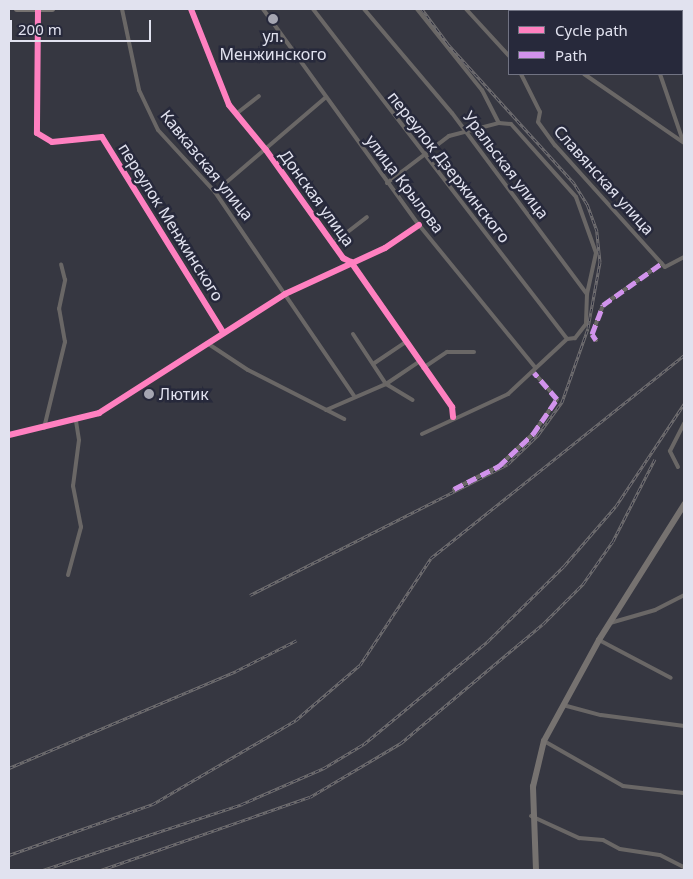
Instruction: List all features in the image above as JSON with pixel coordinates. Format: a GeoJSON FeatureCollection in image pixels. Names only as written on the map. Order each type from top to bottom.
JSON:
{"type":"FeatureCollection","features":[{"type":"Feature","properties":{"kind":"street"},"geometry":{"type":"LineString","coordinates":[[17,9],[52,9]]}},
{"type":"Feature","properties":{"kind":"street","name":"Кавказская улица"},"geometry":{"type":"LineString","coordinates":[[122,9],[130,58],[149,113],[158,130],[216,192],[355,397]]}},
{"type":"Feature","properties":{"kind":"street","name":"Донская улица"},"geometry":{"type":"LineString","coordinates":[[191,9],[228,105],[266,150],[332,244],[343,258],[351,262],[404,342],[452,407],[453,417]]}},
{"type":"Feature","properties":{"kind":"street","name":"улица Крылова"},"geometry":{"type":"LineString","coordinates":[[263,9],[387,183],[535,367]]}},
{"type":"Feature","properties":{"kind":"street","name":"переулок Дзержинского"},"geometry":{"type":"LineString","coordinates":[[314,9],[423,155],[567,339]]}},
{"type":"Feature","properties":{"kind":"street","name":"Уральская улица"},"geometry":{"type":"LineString","coordinates":[[364,9],[462,130],[587,294]]}},
{"type":"Feature","properties":{"kind":"street"},"geometry":{"type":"LineString","coordinates":[[387,183],[423,155],[462,130],[500,123],[482,90],[417,9]]}},
{"type":"Feature","properties":{"kind":"street"},"geometry":{"type":"LineString","coordinates":[[466,9],[508,55]]}},
{"type":"Feature","properties":{"kind":"street","name":"переулок Менжинского"},"geometry":{"type":"LineString","coordinates":[[38,10],[37,134],[52,142],[102,136],[223,332]]}},
{"type":"Feature","properties":{"kind":"street","name":"Славянская улица"},"geometry":{"type":"LineString","coordinates":[[522,75],[540,112],[538,122],[662,263],[670,266],[684,257]]}},
{"type":"Feature","properties":{"kind":"street"},"geometry":{"type":"LineString","coordinates":[[585,75],[684,143]]}},
{"type":"Feature","properties":{"kind":"street"},"geometry":{"type":"LineString","coordinates":[[660,75],[684,143]]}},
{"type":"Feature","properties":{"kind":"street"},"geometry":{"type":"LineString","coordinates":[[236,114],[259,96]]}},
{"type":"Feature","properties":{"kind":"street"},"geometry":{"type":"LineString","coordinates":[[216,192],[325,98]]}},
{"type":"Feature","properties":{"kind":"street","name":"Славянская улица"},"geometry":{"type":"LineString","coordinates":[[500,123],[511,124],[576,197],[596,253],[587,294]]}},
{"type":"Feature","properties":{"kind":"street"},"geometry":{"type":"LineString","coordinates":[[332,244],[367,217]]}},
{"type":"Feature","properties":{"kind":"street"},"geometry":{"type":"LineString","coordinates":[[9,435],[76,422],[99,414],[223,332],[285,294],[404,238],[419,225]]}},
{"type":"Feature","properties":{"kind":"street"},"geometry":{"type":"LineString","coordinates":[[596,340],[592,334],[603,305],[662,263]]}},
{"type":"Feature","properties":{"kind":"street"},"geometry":{"type":"LineString","coordinates":[[44,428],[65,342],[59,309],[65,280],[61,264]]}},
{"type":"Feature","properties":{"kind":"street"},"geometry":{"type":"LineString","coordinates":[[422,434],[453,417],[508,394],[534,373],[535,367],[567,339],[575,338],[586,324],[587,294]]}},
{"type":"Feature","properties":{"kind":"street"},"geometry":{"type":"LineString","coordinates":[[353,334],[386,384],[413,400]]}},
{"type":"Feature","properties":{"kind":"street"},"geometry":{"type":"LineString","coordinates":[[373,364],[404,342]]}},
{"type":"Feature","properties":{"kind":"street"},"geometry":{"type":"LineString","coordinates":[[207,343],[344,419]]}},
{"type":"Feature","properties":{"kind":"street"},"geometry":{"type":"LineString","coordinates":[[423,368],[447,352],[474,352]]}},
{"type":"Feature","properties":{"kind":"street"},"geometry":{"type":"LineString","coordinates":[[326,410],[386,384],[418,362]]}},
{"type":"Feature","properties":{"kind":"street"},"geometry":{"type":"LineString","coordinates":[[454,490],[499,466],[533,434],[557,399],[534,373]]}},
{"type":"Feature","properties":{"kind":"street"},"geometry":{"type":"LineString","coordinates":[[68,575],[81,526],[73,486],[79,440],[76,422]]}},
{"type":"Feature","properties":{"kind":"street"},"geometry":{"type":"LineString","coordinates":[[678,467],[670,451],[684,423]]}},
{"type":"Feature","properties":{"kind":"street"},"geometry":{"type":"LineString","coordinates":[[536,870],[531,816],[534,778],[544,742],[562,705],[599,640],[684,505]]}},
{"type":"Feature","properties":{"kind":"street"},"geometry":{"type":"LineString","coordinates":[[610,623],[655,610],[684,595]]}},
{"type":"Feature","properties":{"kind":"street"},"geometry":{"type":"LineString","coordinates":[[599,640],[671,678]]}},
{"type":"Feature","properties":{"kind":"street"},"geometry":{"type":"LineString","coordinates":[[562,705],[601,715],[684,726]]}},
{"type":"Feature","properties":{"kind":"street"},"geometry":{"type":"LineString","coordinates":[[544,742],[623,786],[638,790],[684,793]]}},
{"type":"Feature","properties":{"kind":"street"},"geometry":{"type":"LineString","coordinates":[[531,816],[580,838],[603,840],[620,849],[660,855],[684,867]]}},
{"type":"Feature","properties":{"kind":"railway"},"geometry":{"type":"LineString","coordinates":[[250,595],[508,464],[538,435],[562,402],[588,328],[600,262],[597,231],[587,204],[574,183],[448,44],[422,9]]}},
{"type":"Feature","properties":{"kind":"railway"},"geometry":{"type":"LineString","coordinates":[[9,855],[153,804],[296,720],[360,665],[431,558],[684,355]]}},
{"type":"Feature","properties":{"kind":"railway"},"geometry":{"type":"LineString","coordinates":[[43,870],[242,804],[324,768],[364,744],[487,642],[564,566],[616,506],[684,404]]}},
{"type":"Feature","properties":{"kind":"railway"},"geometry":{"type":"LineString","coordinates":[[101,870],[310,797],[401,743],[543,624],[583,584],[613,541],[655,459]]}},
{"type":"Feature","properties":{"kind":"railway"},"geometry":{"type":"LineString","coordinates":[[9,768],[236,671],[297,640]]}},
{"type":"Feature","properties":{"kind":"marked path"},"geometry":{"type":"LineString","coordinates":[[596,340],[592,334],[603,305],[662,263]]}},
{"type":"Feature","properties":{"kind":"marked path"},"geometry":{"type":"LineString","coordinates":[[454,489],[499,466],[533,434],[557,399],[534,373]]}},
{"type":"Feature","properties":{"kind":"cycle path"},"geometry":{"type":"LineString","coordinates":[[191,9],[229,105],[266,150],[343,258],[351,262],[452,407],[453,417]]}},
{"type":"Feature","properties":{"kind":"cycle path"},"geometry":{"type":"LineString","coordinates":[[38,10],[37,133],[52,142],[102,137],[223,332]]}},
{"type":"Feature","properties":{"kind":"cycle path"},"geometry":{"type":"LineString","coordinates":[[9,435],[99,413],[285,294],[385,248],[419,225]]}},
{"type":"Feature","properties":{"kind":"place","name":"ул. Менжинского"},"geometry":{"type":"Point","coordinates":[273,19]}},
{"type":"Feature","properties":{"kind":"place","name":"Лютик"},"geometry":{"type":"Point","coordinates":[149,394]}}]}
